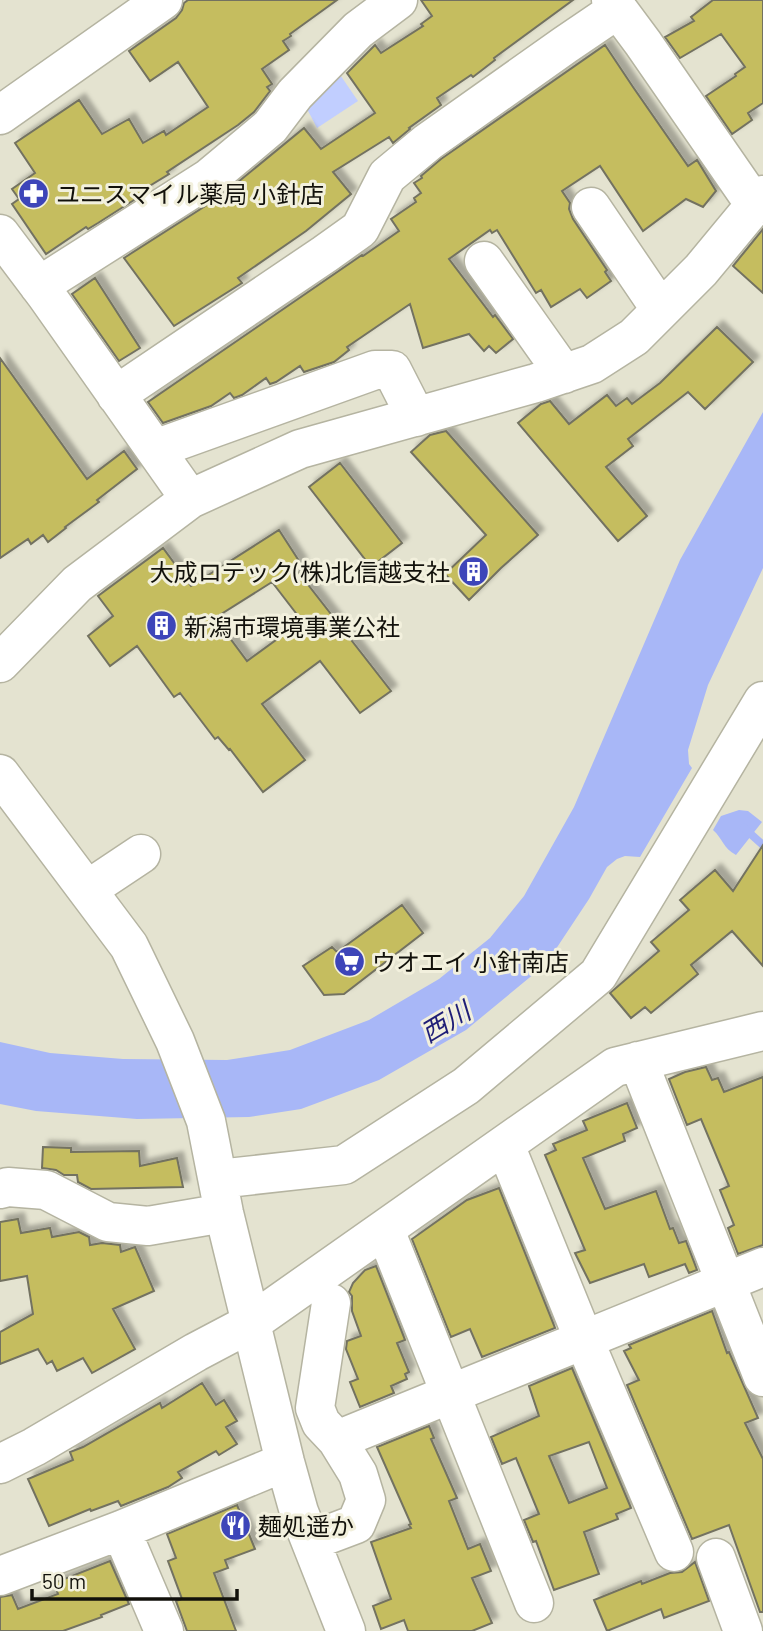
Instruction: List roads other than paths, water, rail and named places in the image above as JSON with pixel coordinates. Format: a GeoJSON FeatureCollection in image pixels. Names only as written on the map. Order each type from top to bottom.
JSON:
{"type":"FeatureCollection","features":[{"type":"Feature","properties":{"kind":"street"},"geometry":{"type":"LineString","coordinates":[[0,115],[163,0]]}},
{"type":"Feature","properties":{"kind":"street"},"geometry":{"type":"LineString","coordinates":[[39,286],[209,178],[270,127],[295,94],[358,30],[398,0]]}},
{"type":"Feature","properties":{"kind":"street"},"geometry":{"type":"LineString","coordinates":[[0,663],[77,584],[190,499],[300,449],[536,383],[592,364],[634,337],[662,310],[701,270],[759,200],[614,5],[428,142],[387,176],[360,229],[116,395]]}},
{"type":"Feature","properties":{"kind":"street"},"geometry":{"type":"LineString","coordinates":[[591,207],[662,310]]}},
{"type":"Feature","properties":{"kind":"street"},"geometry":{"type":"LineString","coordinates":[[0,234],[190,499]]}},
{"type":"Feature","properties":{"kind":"street"},"geometry":{"type":"LineString","coordinates":[[484,261],[564,374]]}},
{"type":"Feature","properties":{"kind":"street"},"geometry":{"type":"LineString","coordinates":[[155,449],[375,370],[392,370],[416,417]]}},
{"type":"Feature","properties":{"kind":"street"},"geometry":{"type":"LineString","coordinates":[[0,1189],[8,1187],[46,1190],[108,1222],[148,1226],[221,1196],[344,1165],[466,1086],[598,975],[763,701]]}},
{"type":"Feature","properties":{"kind":"street"},"geometry":{"type":"LineString","coordinates":[[0,774],[129,946],[175,1041],[206,1121],[251,1323],[299,1512],[346,1631]]}},
{"type":"Feature","properties":{"kind":"street"},"geometry":{"type":"LineString","coordinates":[[87,890],[141,854]]}},
{"type":"Feature","properties":{"kind":"street"},"geometry":{"type":"LineString","coordinates":[[0,1464],[251,1323],[615,1067],[763,1031]]}},
{"type":"Feature","properties":{"kind":"street"},"geometry":{"type":"LineString","coordinates":[[638,1061],[763,1377]]}},
{"type":"Feature","properties":{"kind":"street"},"geometry":{"type":"LineString","coordinates":[[505,1145],[674,1552]]}},
{"type":"Feature","properties":{"kind":"street"},"geometry":{"type":"LineString","coordinates":[[385,1230],[534,1603]]}},
{"type":"Feature","properties":{"kind":"street"},"geometry":{"type":"LineString","coordinates":[[337,1440],[763,1267]]}},
{"type":"Feature","properties":{"kind":"street"},"geometry":{"type":"LineString","coordinates":[[311,1541],[356,1524],[366,1500],[358,1474],[337,1440],[321,1423],[315,1408],[331,1303]]}},
{"type":"Feature","properties":{"kind":"street"},"geometry":{"type":"LineString","coordinates":[[0,1576],[121,1530],[285,1462]]}},
{"type":"Feature","properties":{"kind":"street"},"geometry":{"type":"LineString","coordinates":[[121,1530],[164,1631]]}},
{"type":"Feature","properties":{"kind":"street"},"geometry":{"type":"LineString","coordinates":[[716,1558],[733,1628]]}},
{"type":"Feature","properties":{"kind":"water","name":"西川"},"geometry":{"type":"Polygon","coordinates":[[[763,412],[763,568],[708,685],[688,750],[692,768],[640,857],[625,856],[607,867],[546,964],[466,1030],[379,1080],[301,1109],[249,1117],[137,1119],[36,1111],[0,1104],[0,1042],[50,1053],[123,1059],[227,1060],[290,1050],[369,1020],[439,979],[490,938],[524,896],[574,807],[680,560],[763,412]]]}},
{"type":"Feature","properties":{"kind":"water"},"geometry":{"type":"Polygon","coordinates":[[[739,810],[748,811],[762,822],[736,855],[713,830],[721,816],[739,810]]]}},
{"type":"Feature","properties":{"kind":"waterway"},"geometry":{"type":"LineString","coordinates":[[744,828],[763,845]]}},
{"type":"Feature","properties":{"kind":"place","name":"ユニスマイル薬局 小針店"},"geometry":{"type":"Point","coordinates":[33,193]}},
{"type":"Feature","properties":{"kind":"place","name":"大成ロテック(株)北信越支社"},"geometry":{"type":"Point","coordinates":[473,571]}},
{"type":"Feature","properties":{"kind":"place","name":"新潟市環境事業公社"},"geometry":{"type":"Point","coordinates":[161,626]}},
{"type":"Feature","properties":{"kind":"place","name":"ウオエイ 小針南店"},"geometry":{"type":"Point","coordinates":[349,961]}},
{"type":"Feature","properties":{"kind":"place","name":"麺処遥か"},"geometry":{"type":"Point","coordinates":[235,1525]}}]}
